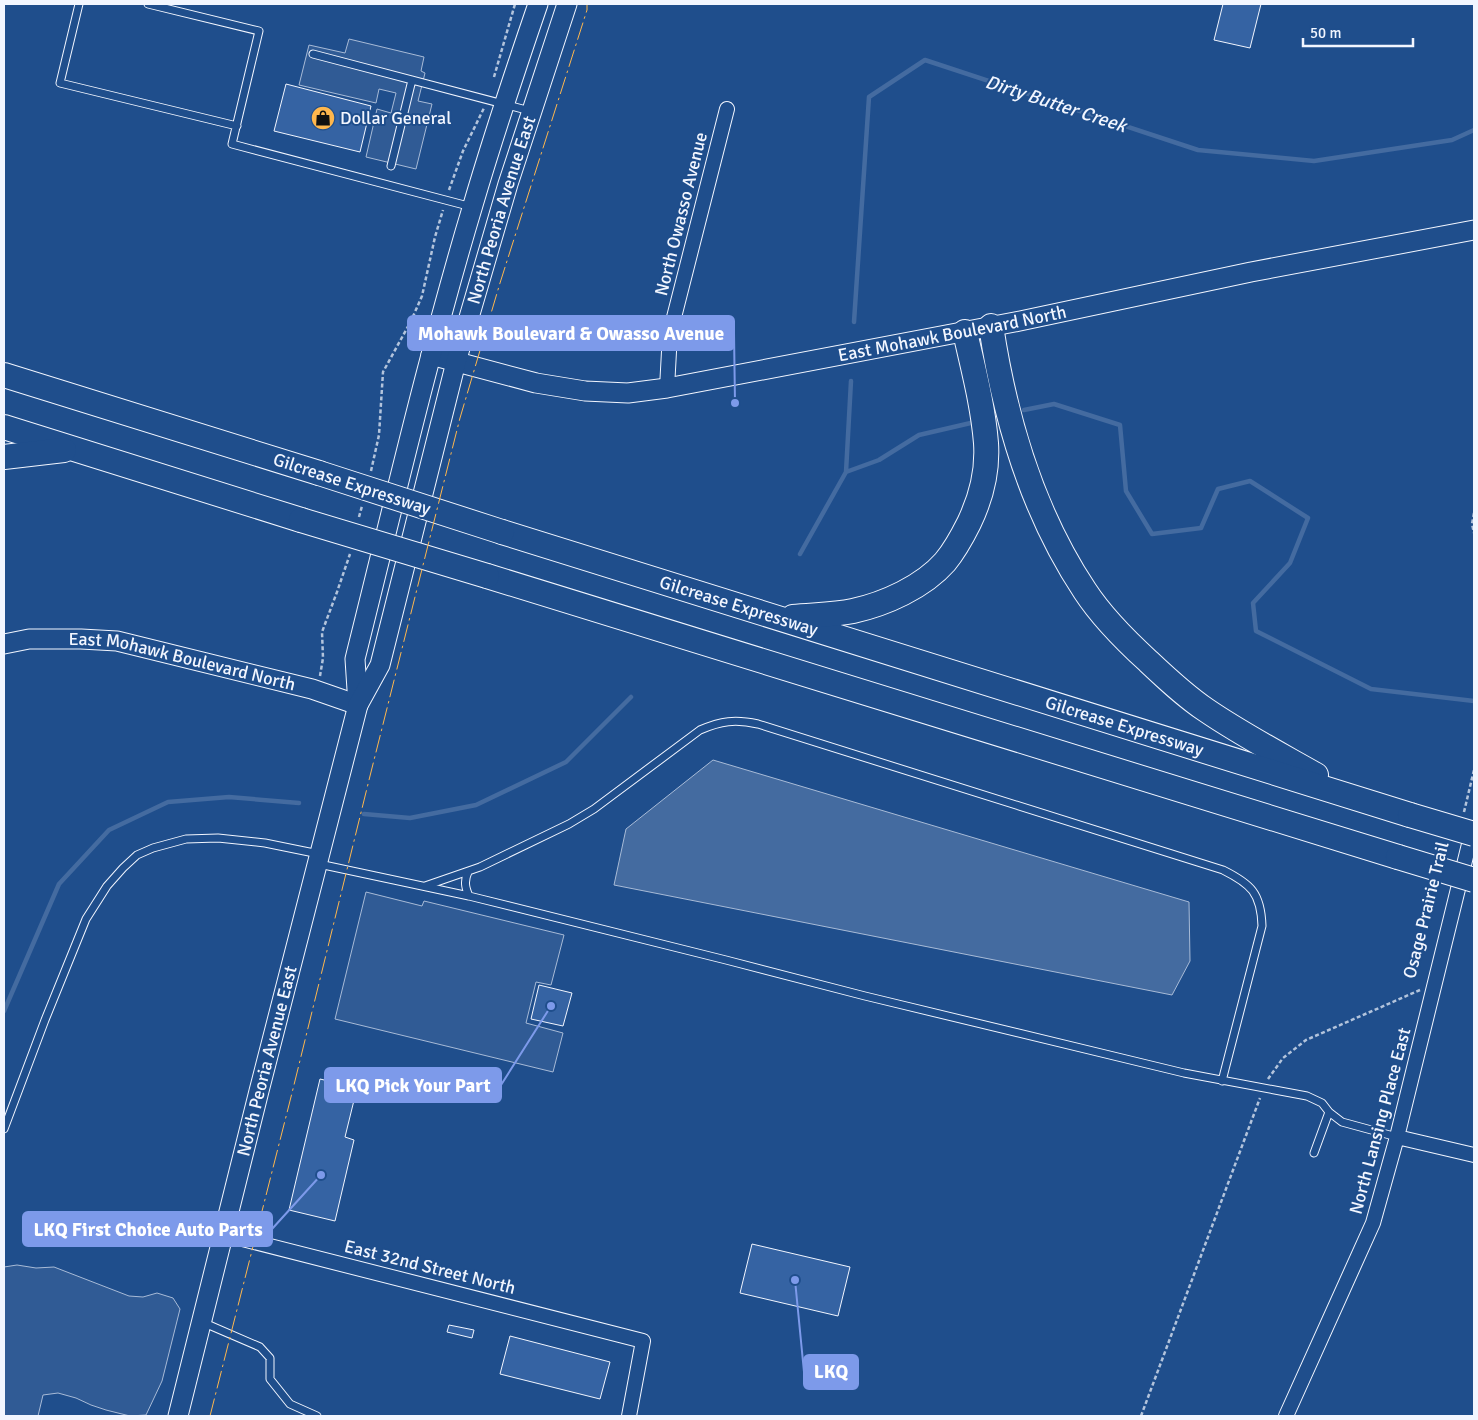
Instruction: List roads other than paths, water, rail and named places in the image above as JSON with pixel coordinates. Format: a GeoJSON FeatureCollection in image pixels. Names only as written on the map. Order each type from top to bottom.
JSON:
{"type":"FeatureCollection","features":[{"type":"Feature","properties":{"kind":"highway"},"geometry":{"type":"LineString","coordinates":[[991,326],[1010,419],[1020,454],[1063,556],[1086,593],[1122,636],[1168,680],[1204,709],[1242,733],[1357,798]]}},
{"type":"Feature","properties":{"kind":"highway"},"geometry":{"type":"LineString","coordinates":[[781,618],[852,611],[882,603],[904,594],[944,563],[959,542],[981,495],[986,471],[986,444],[981,405],[964,332]]}},
{"type":"Feature","properties":{"kind":"highway","name":"Gilcrease Expressway"},"geometry":{"type":"LineString","coordinates":[[4,375],[1410,815],[1470,825]]}},
{"type":"Feature","properties":{"kind":"highway"},"geometry":{"type":"LineString","coordinates":[[4,426],[302,520],[1474,880]]}},
{"type":"Feature","properties":{"kind":"highway"},"geometry":{"type":"LineString","coordinates":[[4,457],[75,449]]}},
{"type":"Feature","properties":{"kind":"main road","name":"North Peoria Avenue East"},"geometry":{"type":"LineString","coordinates":[[358,704],[355,659],[431,355],[472,207],[538,4]]}},
{"type":"Feature","properties":{"kind":"main road","name":"North Peoria Avenue East"},"geometry":{"type":"LineString","coordinates":[[178,1416],[358,704],[380,665],[456,362],[508,184],[567,4]]}},
{"type":"Feature","properties":{"kind":"main road","name":"East Mohawk Boulevard North"},"geometry":{"type":"LineString","coordinates":[[431,355],[536,383],[585,391],[628,393],[667,388],[964,332],[1251,272],[1474,230]]}},
{"type":"Feature","properties":{"kind":"main road","name":"East Mohawk Boulevard North"},"geometry":{"type":"LineString","coordinates":[[4,644],[29,639],[117,641],[318,691],[358,704]]}},
{"type":"Feature","properties":{"kind":"street","name":"North Owasso Avenue"},"geometry":{"type":"LineString","coordinates":[[667,388],[670,333],[726,109]]}},
{"type":"Feature","properties":{"kind":"street","name":"North Lansing Place East"},"geometry":{"type":"LineString","coordinates":[[1286,1416],[1373,1223],[1397,1137],[1470,825]]}},
{"type":"Feature","properties":{"kind":"street"},"geometry":{"type":"LineString","coordinates":[[1397,1137],[1474,1155]]}},
{"type":"Feature","properties":{"kind":"street","name":"East 32nd Street North"},"geometry":{"type":"LineString","coordinates":[[223,1234],[643,1341],[629,1416]]}},
{"type":"Feature","properties":{"kind":"lane"},"geometry":{"type":"LineString","coordinates":[[79,4],[60,83],[237,126]]}},
{"type":"Feature","properties":{"kind":"lane"},"geometry":{"type":"LineString","coordinates":[[148,4],[259,32],[232,144],[472,207]]}},
{"type":"Feature","properties":{"kind":"lane"},"geometry":{"type":"LineString","coordinates":[[313,54],[532,112]]}},
{"type":"Feature","properties":{"kind":"lane"},"geometry":{"type":"LineString","coordinates":[[391,166],[412,80]]}},
{"type":"Feature","properties":{"kind":"lane"},"geometry":{"type":"LineString","coordinates":[[424,886],[468,872],[525,847],[569,824],[594,809],[700,730],[715,723],[730,721],[758,724],[1223,870],[1245,882],[1257,897],[1262,916],[1262,926],[1222,1081]]}},
{"type":"Feature","properties":{"kind":"lane"},"geometry":{"type":"LineString","coordinates":[[4,1129],[86,919],[107,886],[137,855],[153,848],[186,839],[218,838],[265,843],[318,859],[875,999],[1184,1073],[1308,1096],[1322,1103],[1329,1112],[1342,1122],[1397,1137]]}},
{"type":"Feature","properties":{"kind":"lane"},"geometry":{"type":"LineString","coordinates":[[468,872],[465,883],[470,896]]}},
{"type":"Feature","properties":{"kind":"lane"},"geometry":{"type":"LineString","coordinates":[[1314,1153],[1329,1112]]}},
{"type":"Feature","properties":{"kind":"lane"},"geometry":{"type":"LineString","coordinates":[[201,1322],[260,1347],[270,1358],[270,1379],[275,1386],[290,1404],[317,1416]]}},
{"type":"Feature","properties":{"kind":"waterway","name":"Dirty Butter Creek"},"geometry":{"type":"LineString","coordinates":[[854,322],[869,97],[925,60],[1198,150],[1314,161],[1452,140],[1474,130]]}},
{"type":"Feature","properties":{"kind":"waterway","name":"Dirty Butter Creek"},"geometry":{"type":"LineString","coordinates":[[800,554],[846,472],[851,381]]}},
{"type":"Feature","properties":{"kind":"waterway"},"geometry":{"type":"LineString","coordinates":[[1024,410],[1054,404],[1120,425],[1126,491],[1152,534],[1201,528],[1218,489],[1250,481],[1308,518],[1290,563],[1253,603],[1256,631],[1371,689],[1474,701]]}},
{"type":"Feature","properties":{"kind":"waterway"},"geometry":{"type":"LineString","coordinates":[[846,472],[879,460],[919,435],[975,422]]}},
{"type":"Feature","properties":{"kind":"waterway","name":"Dirty Butter Creek"},"geometry":{"type":"LineString","coordinates":[[364,814],[410,818],[476,805],[566,762],[631,697]]}},
{"type":"Feature","properties":{"kind":"waterway","name":"Dirty Butter Creek"},"geometry":{"type":"LineString","coordinates":[[4,1011],[59,884],[109,830],[168,802],[229,797],[299,803]]}},
{"type":"Feature","properties":{"kind":"place","name":"Dollar General"},"geometry":{"type":"Point","coordinates":[323,118]}},
{"type":"Feature","properties":{"kind":"place","name":"Mohawk Boulevard & Owasso Avenue"},"geometry":{"type":"Point","coordinates":[735,403]}},
{"type":"Feature","properties":{"kind":"place","name":"LKQ Pick Your Part"},"geometry":{"type":"Point","coordinates":[551,1006]}},
{"type":"Feature","properties":{"kind":"place","name":"LKQ First Choice Auto Parts"},"geometry":{"type":"Point","coordinates":[321,1175]}},
{"type":"Feature","properties":{"kind":"place","name":"LKQ"},"geometry":{"type":"Point","coordinates":[795,1280]}}]}
